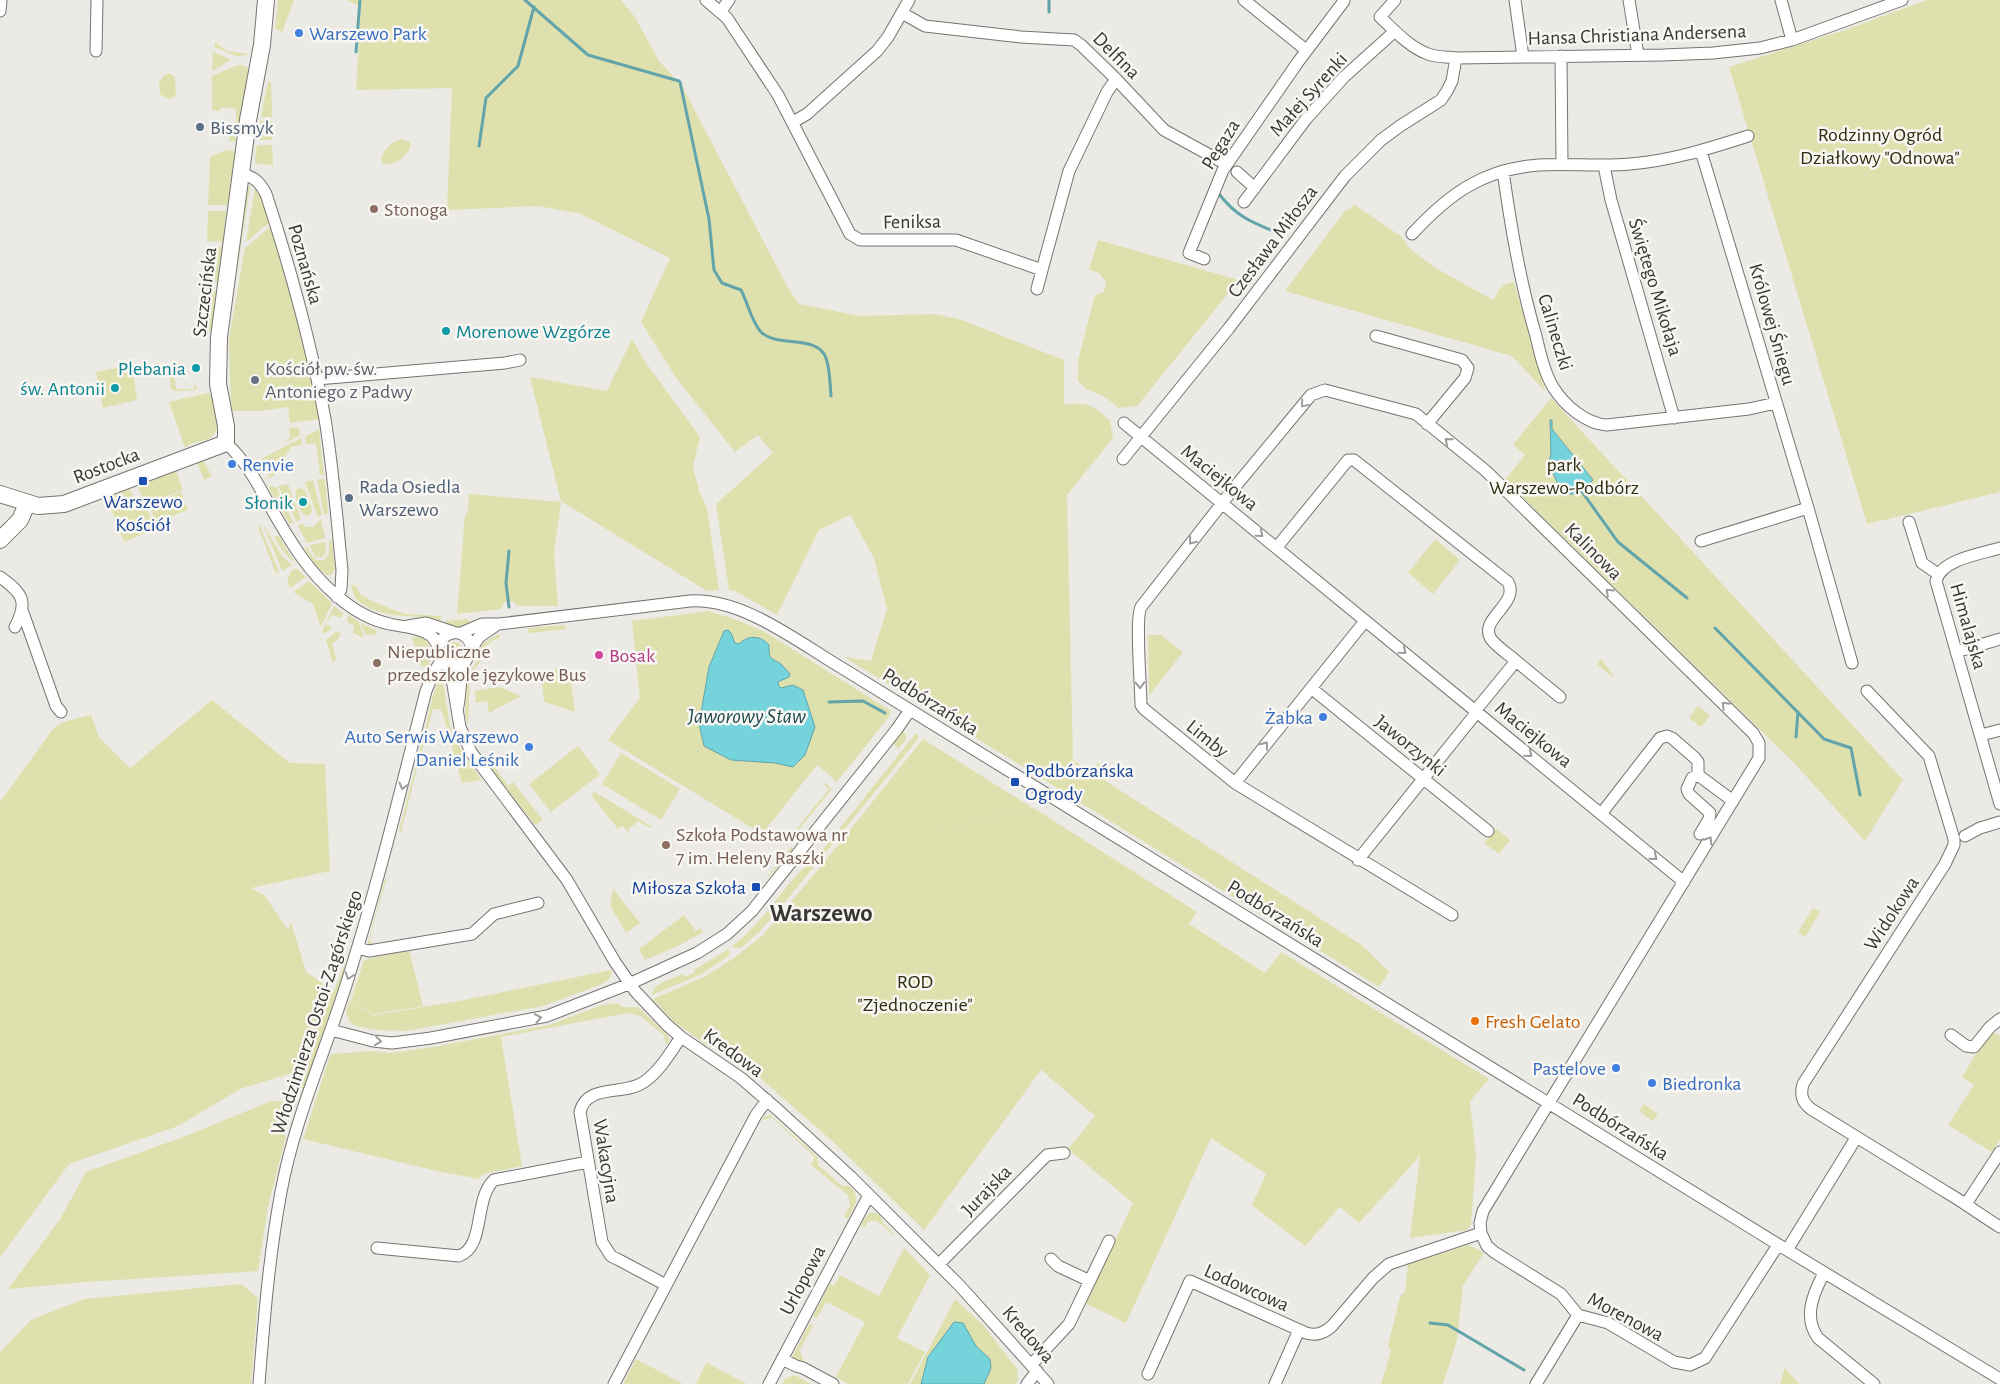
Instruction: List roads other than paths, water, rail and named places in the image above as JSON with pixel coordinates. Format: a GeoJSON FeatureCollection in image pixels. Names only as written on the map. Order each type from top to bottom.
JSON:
{"type":"FeatureCollection","features":[{"type":"Feature","properties":{"kind":"street"},"geometry":{"type":"LineString","coordinates":[[0,11],[2,0]]}},
{"type":"Feature","properties":{"kind":"street"},"geometry":{"type":"LineString","coordinates":[[96,51],[97,0]]}},
{"type":"Feature","properties":{"kind":"street","name":"Szczecińska"},"geometry":{"type":"LineString","coordinates":[[226,443],[226,426],[218,384],[218,354],[241,173],[261,50],[266,0]]}},
{"type":"Feature","properties":{"kind":"street","name":"Feniksa"},"geometry":{"type":"LineString","coordinates":[[706,0],[721,11],[778,95],[850,234],[856,239],[865,241],[956,240],[1042,270]]}},
{"type":"Feature","properties":{"kind":"street"},"geometry":{"type":"LineString","coordinates":[[721,11],[729,0]]}},
{"type":"Feature","properties":{"kind":"street"},"geometry":{"type":"LineString","coordinates":[[793,122],[807,114],[871,57],[888,37],[909,0]]}},
{"type":"Feature","properties":{"kind":"street"},"geometry":{"type":"LineString","coordinates":[[1244,0],[1306,50]]}},
{"type":"Feature","properties":{"kind":"street","name":"Hansa Christiana Andersena"},"geometry":{"type":"LineString","coordinates":[[1395,0],[1380,17],[1406,41],[1429,55],[1456,58],[1638,56],[1712,53],[1766,47],[1792,40],[1902,0]]}},
{"type":"Feature","properties":{"kind":"street"},"geometry":{"type":"LineString","coordinates":[[1515,0],[1523,57]]}},
{"type":"Feature","properties":{"kind":"street"},"geometry":{"type":"LineString","coordinates":[[1629,0],[1638,56]]}},
{"type":"Feature","properties":{"kind":"street"},"geometry":{"type":"LineString","coordinates":[[1781,0],[1792,40]]}},
{"type":"Feature","properties":{"kind":"street","name":"Pegaza"},"geometry":{"type":"LineString","coordinates":[[1204,259],[1189,253],[1219,176],[1306,50],[1344,1]]}},
{"type":"Feature","properties":{"kind":"street","name":"Delfina"},"geometry":{"type":"LineString","coordinates":[[902,13],[925,26],[1021,37],[1074,40],[1116,79],[1164,130],[1226,164]]}},
{"type":"Feature","properties":{"kind":"street","name":"Małej Syrenki"},"geometry":{"type":"LineString","coordinates":[[1244,202],[1324,98],[1344,77],[1395,31]]}},
{"type":"Feature","properties":{"kind":"street"},"geometry":{"type":"LineString","coordinates":[[1561,56],[1562,165]]}},
{"type":"Feature","properties":{"kind":"street","name":"Czesława Miłosza"},"geometry":{"type":"LineString","coordinates":[[1123,459],[1229,328],[1345,176],[1381,140],[1440,100],[1447,92],[1452,81],[1456,58]]}},
{"type":"Feature","properties":{"kind":"street"},"geometry":{"type":"LineString","coordinates":[[1037,289],[1070,171],[1107,92],[1116,79]]}},
{"type":"Feature","properties":{"kind":"street"},"geometry":{"type":"LineString","coordinates":[[1412,234],[1449,198],[1478,180],[1503,171],[1539,165],[1604,166],[1634,164],[1701,151],[1748,136]]}},
{"type":"Feature","properties":{"kind":"street","name":"Królowej Śniegu"},"geometry":{"type":"LineString","coordinates":[[1701,151],[1808,508],[1852,663]]}},
{"type":"Feature","properties":{"kind":"street","name":"Świętego Mikołaja"},"geometry":{"type":"LineString","coordinates":[[1604,166],[1611,200],[1674,418]]}},
{"type":"Feature","properties":{"kind":"street","name":"Calineczki"},"geometry":{"type":"LineString","coordinates":[[1503,171],[1523,290],[1543,362],[1554,388],[1576,412],[1598,425],[1616,425],[1749,409],[1776,403]]}},
{"type":"Feature","properties":{"kind":"street"},"geometry":{"type":"LineString","coordinates":[[1238,172],[1243,179],[1255,188]]}},
{"type":"Feature","properties":{"kind":"street","name":"Poznańska"},"geometry":{"type":"LineString","coordinates":[[241,173],[259,182],[266,194],[301,315],[316,379],[325,421],[342,570],[341,589],[337,597]]}},
{"type":"Feature","properties":{"kind":"street"},"geometry":{"type":"LineString","coordinates":[[1376,336],[1462,360],[1468,368],[1464,378],[1427,424]]}},
{"type":"Feature","properties":{"kind":"street"},"geometry":{"type":"LineString","coordinates":[[316,379],[506,363],[520,360]]}},
{"type":"Feature","properties":{"kind":"street","name":"Kalinowa"},"geometry":{"type":"LineString","coordinates":[[1222,503],[1311,395],[1325,390],[1416,414],[1486,471],[1756,737],[1760,749],[1759,758],[1684,882]]}},
{"type":"Feature","properties":{"kind":"street","name":"Maciejkowa"},"geometry":{"type":"LineString","coordinates":[[1124,423],[1684,882]]}},
{"type":"Feature","properties":{"kind":"street"},"geometry":{"type":"LineString","coordinates":[[226,443],[248,468],[303,561],[337,597],[368,617],[431,635],[439,645],[440,655],[444,661],[455,665],[465,662],[471,655],[470,640],[457,633],[426,623],[406,627]]}},
{"type":"Feature","properties":{"kind":"street","name":"Rostocka"},"geometry":{"type":"LineString","coordinates":[[14,499],[44,506],[64,504],[226,443]]}},
{"type":"Feature","properties":{"kind":"street"},"geometry":{"type":"LineString","coordinates":[[1277,548],[1348,460],[1354,460],[1508,582],[1511,592],[1509,599],[1492,622],[1489,631],[1492,640],[1560,697]]}},
{"type":"Feature","properties":{"kind":"street"},"geometry":{"type":"LineString","coordinates":[[0,531],[10,517],[14,499]]}},
{"type":"Feature","properties":{"kind":"street"},"geometry":{"type":"LineString","coordinates":[[0,540],[22,518],[14,499]]}},
{"type":"Feature","properties":{"kind":"street","name":"Limby"},"geometry":{"type":"LineString","coordinates":[[1222,503],[1139,610],[1141,705],[1235,783],[1358,860],[1452,915]]}},
{"type":"Feature","properties":{"kind":"street"},"geometry":{"type":"LineString","coordinates":[[1701,541],[1808,508]]}},
{"type":"Feature","properties":{"kind":"street","name":"Himalajska"},"geometry":{"type":"LineString","coordinates":[[1910,522],[1922,562],[1938,574]]}},
{"type":"Feature","properties":{"kind":"street","name":"Himalajska"},"geometry":{"type":"LineString","coordinates":[[2000,548],[1946,565],[1938,574],[1936,585],[2000,804]]}},
{"type":"Feature","properties":{"kind":"street"},"geometry":{"type":"LineString","coordinates":[[0,577],[19,593],[23,603],[15,627]]}},
{"type":"Feature","properties":{"kind":"street","name":"Podbórzańska"},"geometry":{"type":"LineString","coordinates":[[457,633],[482,624],[498,624],[690,601],[723,603],[741,610],[910,710],[2000,1380]]}},
{"type":"Feature","properties":{"kind":"street"},"geometry":{"type":"LineString","coordinates":[[22,610],[56,706],[61,712]]}},
{"type":"Feature","properties":{"kind":"street"},"geometry":{"type":"LineString","coordinates":[[1235,783],[1365,620]]}},
{"type":"Feature","properties":{"kind":"street"},"geometry":{"type":"LineString","coordinates":[[472,648],[479,638],[498,624]]}},
{"type":"Feature","properties":{"kind":"street"},"geometry":{"type":"LineString","coordinates":[[439,645],[444,637],[457,633]]}},
{"type":"Feature","properties":{"kind":"street"},"geometry":{"type":"LineString","coordinates":[[1956,652],[2000,639]]}},
{"type":"Feature","properties":{"kind":"street","name":"Kredowa"},"geometry":{"type":"LineString","coordinates":[[444,661],[450,670],[462,734],[474,757],[568,880],[629,984],[649,1007],[681,1037],[733,1072],[767,1100],[869,1194],[939,1264],[1048,1384]]}},
{"type":"Feature","properties":{"kind":"street","name":"Włodzimierza Ostoi-Zagórskiego"},"geometry":{"type":"LineString","coordinates":[[259,1384],[266,1302],[281,1191],[298,1125],[358,948],[426,692],[433,674],[444,661]]}},
{"type":"Feature","properties":{"kind":"street"},"geometry":{"type":"LineString","coordinates":[[1358,860],[1516,661]]}},
{"type":"Feature","properties":{"kind":"street","name":"Kredowa"},"geometry":{"type":"LineString","coordinates":[[457,708],[461,692],[462,670],[465,662]]}},
{"type":"Feature","properties":{"kind":"street","name":"Jaworzynki"},"geometry":{"type":"LineString","coordinates":[[1311,688],[1488,831]]}},
{"type":"Feature","properties":{"kind":"street","name":"Widokowa"},"geometry":{"type":"LineString","coordinates":[[1867,691],[1929,756],[1954,839],[1954,845],[1945,864],[1803,1084],[1801,1096],[1807,1106],[2000,1227]]}},
{"type":"Feature","properties":{"kind":"street"},"geometry":{"type":"LineString","coordinates":[[331,1030],[383,1042],[431,1038],[547,1016],[629,984],[697,953],[727,934],[745,919],[898,729],[910,710]]}},
{"type":"Feature","properties":{"kind":"street"},"geometry":{"type":"LineString","coordinates":[[1981,736],[2000,730]]}},
{"type":"Feature","properties":{"kind":"street"},"geometry":{"type":"LineString","coordinates":[[1601,814],[1662,736],[1672,738],[1695,758],[1698,765],[1698,775]]}},
{"type":"Feature","properties":{"kind":"street"},"geometry":{"type":"LineString","coordinates":[[1698,775],[1733,801]]}},
{"type":"Feature","properties":{"kind":"street"},"geometry":{"type":"LineString","coordinates":[[1698,775],[1692,778],[1687,789],[1689,794],[1710,813],[1710,819],[1700,834]]}},
{"type":"Feature","properties":{"kind":"street"},"geometry":{"type":"LineString","coordinates":[[1965,836],[1980,828],[2000,822]]}},
{"type":"Feature","properties":{"kind":"street"},"geometry":{"type":"LineString","coordinates":[[1481,1233],[1480,1223],[1483,1211],[1684,882]]}},
{"type":"Feature","properties":{"kind":"street"},"geometry":{"type":"LineString","coordinates":[[358,948],[369,951],[472,934],[494,914],[538,903]]}},
{"type":"Feature","properties":{"kind":"street"},"geometry":{"type":"LineString","coordinates":[[1951,1035],[1966,1046],[1974,1047],[2000,1018]]}},
{"type":"Feature","properties":{"kind":"street","name":"Wakacyjna"},"geometry":{"type":"LineString","coordinates":[[666,1285],[619,1260],[606,1249],[601,1237],[580,1112],[586,1099],[594,1094],[636,1087],[642,1084],[656,1072],[681,1037]]}},
{"type":"Feature","properties":{"kind":"street"},"geometry":{"type":"LineString","coordinates":[[614,1384],[756,1115],[767,1100]]}},
{"type":"Feature","properties":{"kind":"street"},"geometry":{"type":"LineString","coordinates":[[1783,1248],[1856,1138]]}},
{"type":"Feature","properties":{"kind":"street"},"geometry":{"type":"LineString","coordinates":[[1966,1204],[2000,1152]]}},
{"type":"Feature","properties":{"kind":"street","name":"Jurajska"},"geometry":{"type":"LineString","coordinates":[[939,1264],[1047,1155],[1064,1154]]}},
{"type":"Feature","properties":{"kind":"street"},"geometry":{"type":"LineString","coordinates":[[377,1248],[459,1256],[466,1254],[474,1242],[484,1193],[494,1180],[588,1162]]}},
{"type":"Feature","properties":{"kind":"street","name":"Urlopowa"},"geometry":{"type":"LineString","coordinates":[[769,1384],[869,1194]]}},
{"type":"Feature","properties":{"kind":"street","name":"Morenowa"},"geometry":{"type":"LineString","coordinates":[[1481,1233],[1487,1246],[1494,1252],[1561,1294],[1578,1315],[1608,1323],[1674,1362],[1690,1365],[1705,1358],[1711,1352],[1783,1248]]}},
{"type":"Feature","properties":{"kind":"street","name":"Lodowcowa"},"geometry":{"type":"LineString","coordinates":[[1148,1374],[1190,1281],[1312,1335],[1328,1330],[1373,1278],[1389,1264],[1481,1233]]}},
{"type":"Feature","properties":{"kind":"street"},"geometry":{"type":"LineString","coordinates":[[1027,1384],[1034,1368],[1069,1324],[1109,1241]]}},
{"type":"Feature","properties":{"kind":"street"},"geometry":{"type":"LineString","coordinates":[[1051,1260],[1058,1266],[1090,1281]]}},
{"type":"Feature","properties":{"kind":"street"},"geometry":{"type":"LineString","coordinates":[[1824,1273],[1811,1304],[1811,1329],[1818,1338],[1874,1384]]}},
{"type":"Feature","properties":{"kind":"street"},"geometry":{"type":"LineString","coordinates":[[1536,1384],[1578,1315]]}},
{"type":"Feature","properties":{"kind":"street","name":"Lodowcowa"},"geometry":{"type":"LineString","coordinates":[[1275,1384],[1299,1330]]}},
{"type":"Feature","properties":{"kind":"street"},"geometry":{"type":"LineString","coordinates":[[782,1359],[833,1384]]}},
{"type":"Feature","properties":{"kind":"water"},"geometry":{"type":"Polygon","coordinates":[[[1550,420],[1552,420],[1552,429],[1593,480],[1579,494],[1562,494],[1549,463],[1551,453],[1550,420]]]}},
{"type":"Feature","properties":{"kind":"water","name":"Jaworowy Staw"},"geometry":{"type":"Polygon","coordinates":[[[728,630],[735,643],[739,644],[746,639],[754,637],[762,639],[769,645],[771,658],[781,664],[790,674],[789,677],[778,682],[779,686],[781,688],[793,685],[803,690],[815,727],[805,755],[793,767],[775,763],[731,760],[704,746],[699,724],[709,667],[724,631],[728,630]]]}},
{"type":"Feature","properties":{"kind":"water"},"geometry":{"type":"Polygon","coordinates":[[[954,1322],[963,1323],[976,1346],[990,1359],[991,1368],[984,1384],[921,1384],[928,1357],[954,1322]]]}},
{"type":"Feature","properties":{"kind":"waterway"},"geometry":{"type":"LineString","coordinates":[[356,52],[360,0]]}},
{"type":"Feature","properties":{"kind":"waterway"},"geometry":{"type":"LineString","coordinates":[[525,0],[588,55],[679,81]]}},
{"type":"Feature","properties":{"kind":"waterway"},"geometry":{"type":"LineString","coordinates":[[1049,0],[1049,12]]}},
{"type":"Feature","properties":{"kind":"waterway"},"geometry":{"type":"LineString","coordinates":[[479,146],[486,98],[518,66],[534,7]]}},
{"type":"Feature","properties":{"kind":"waterway"},"geometry":{"type":"LineString","coordinates":[[680,82],[709,219],[714,270],[722,283],[741,290],[755,323],[761,332],[768,337],[806,343],[822,351],[828,367],[831,396]]}},
{"type":"Feature","properties":{"kind":"waterway"},"geometry":{"type":"LineString","coordinates":[[1219,194],[1238,214],[1278,233]]}},
{"type":"Feature","properties":{"kind":"waterway"},"geometry":{"type":"LineString","coordinates":[[1580,489],[1618,542],[1687,598]]}},
{"type":"Feature","properties":{"kind":"waterway"},"geometry":{"type":"LineString","coordinates":[[509,551],[506,583],[509,607]]}},
{"type":"Feature","properties":{"kind":"waterway"},"geometry":{"type":"LineString","coordinates":[[1715,628],[1824,739],[1851,748],[1860,795]]}},
{"type":"Feature","properties":{"kind":"waterway"},"geometry":{"type":"LineString","coordinates":[[829,702],[863,701],[885,713]]}},
{"type":"Feature","properties":{"kind":"waterway"},"geometry":{"type":"LineString","coordinates":[[1796,737],[1798,712]]}},
{"type":"Feature","properties":{"kind":"waterway"},"geometry":{"type":"LineString","coordinates":[[1430,1323],[1448,1325],[1524,1370]]}},
{"type":"Feature","properties":{"kind":"place","name":"Warszewo Park"},"geometry":{"type":"Point","coordinates":[299,33]}},
{"type":"Feature","properties":{"kind":"place","name":"Bissmyk"},"geometry":{"type":"Point","coordinates":[200,127]}},
{"type":"Feature","properties":{"kind":"place","name":"Stonoga"},"geometry":{"type":"Point","coordinates":[374,209]}},
{"type":"Feature","properties":{"kind":"place","name":"Morenowe Wzgórze"},"geometry":{"type":"Point","coordinates":[446,331]}},
{"type":"Feature","properties":{"kind":"place","name":"Plebania"},"geometry":{"type":"Point","coordinates":[196,368]}},
{"type":"Feature","properties":{"kind":"place","name":"Kościół pw. św. Antoniego z Padwy"},"geometry":{"type":"Point","coordinates":[255,380]}},
{"type":"Feature","properties":{"kind":"place","name":"św. Antonii"},"geometry":{"type":"Point","coordinates":[115,388]}},
{"type":"Feature","properties":{"kind":"place","name":"Renvie"},"geometry":{"type":"Point","coordinates":[232,464]}},
{"type":"Feature","properties":{"kind":"place","name":"Warszewo Kościół"},"geometry":{"type":"Point","coordinates":[143,481]}},
{"type":"Feature","properties":{"kind":"place","name":"Rada Osiedla Warszewo"},"geometry":{"type":"Point","coordinates":[349,498]}},
{"type":"Feature","properties":{"kind":"place","name":"Słonik"},"geometry":{"type":"Point","coordinates":[303,502]}},
{"type":"Feature","properties":{"kind":"place","name":"Bosak"},"geometry":{"type":"Point","coordinates":[599,655]}},
{"type":"Feature","properties":{"kind":"place","name":"Niepubliczne przedszkole językowe Bus"},"geometry":{"type":"Point","coordinates":[377,663]}},
{"type":"Feature","properties":{"kind":"place","name":"Żabka"},"geometry":{"type":"Point","coordinates":[1323,717]}},
{"type":"Feature","properties":{"kind":"place","name":"Auto Serwis Warszewo Daniel Leśnik"},"geometry":{"type":"Point","coordinates":[529,747]}},
{"type":"Feature","properties":{"kind":"place","name":"Podbórzańska Ogrody"},"geometry":{"type":"Point","coordinates":[1015,782]}},
{"type":"Feature","properties":{"kind":"place","name":"Szkoła Podstawowa nr 7 im. Heleny Raszki"},"geometry":{"type":"Point","coordinates":[666,845]}},
{"type":"Feature","properties":{"kind":"place","name":"Miłosza Szkoła"},"geometry":{"type":"Point","coordinates":[756,887]}},
{"type":"Feature","properties":{"kind":"place","name":"Fresh Gelato"},"geometry":{"type":"Point","coordinates":[1475,1021]}},
{"type":"Feature","properties":{"kind":"place","name":"Pastelove"},"geometry":{"type":"Point","coordinates":[1616,1068]}},
{"type":"Feature","properties":{"kind":"place","name":"Biedronka"},"geometry":{"type":"Point","coordinates":[1652,1083]}},
{"type":"Feature","properties":{"kind":"district","name":"Warszewo"},"geometry":{"type":"Point","coordinates":[821,912]}},
{"type":"Feature","properties":{"kind":"park label","name":"Rodzinny Ogród Działkowy \"Odnowa\""},"geometry":{"type":"Point","coordinates":[1880,146]}},
{"type":"Feature","properties":{"kind":"park label","name":"park Warszewo-Podbórz"},"geometry":{"type":"Point","coordinates":[1564,476]}},
{"type":"Feature","properties":{"kind":"park label","name":"ROD \"Zjednoczenie\""},"geometry":{"type":"Point","coordinates":[915,992]}}]}
